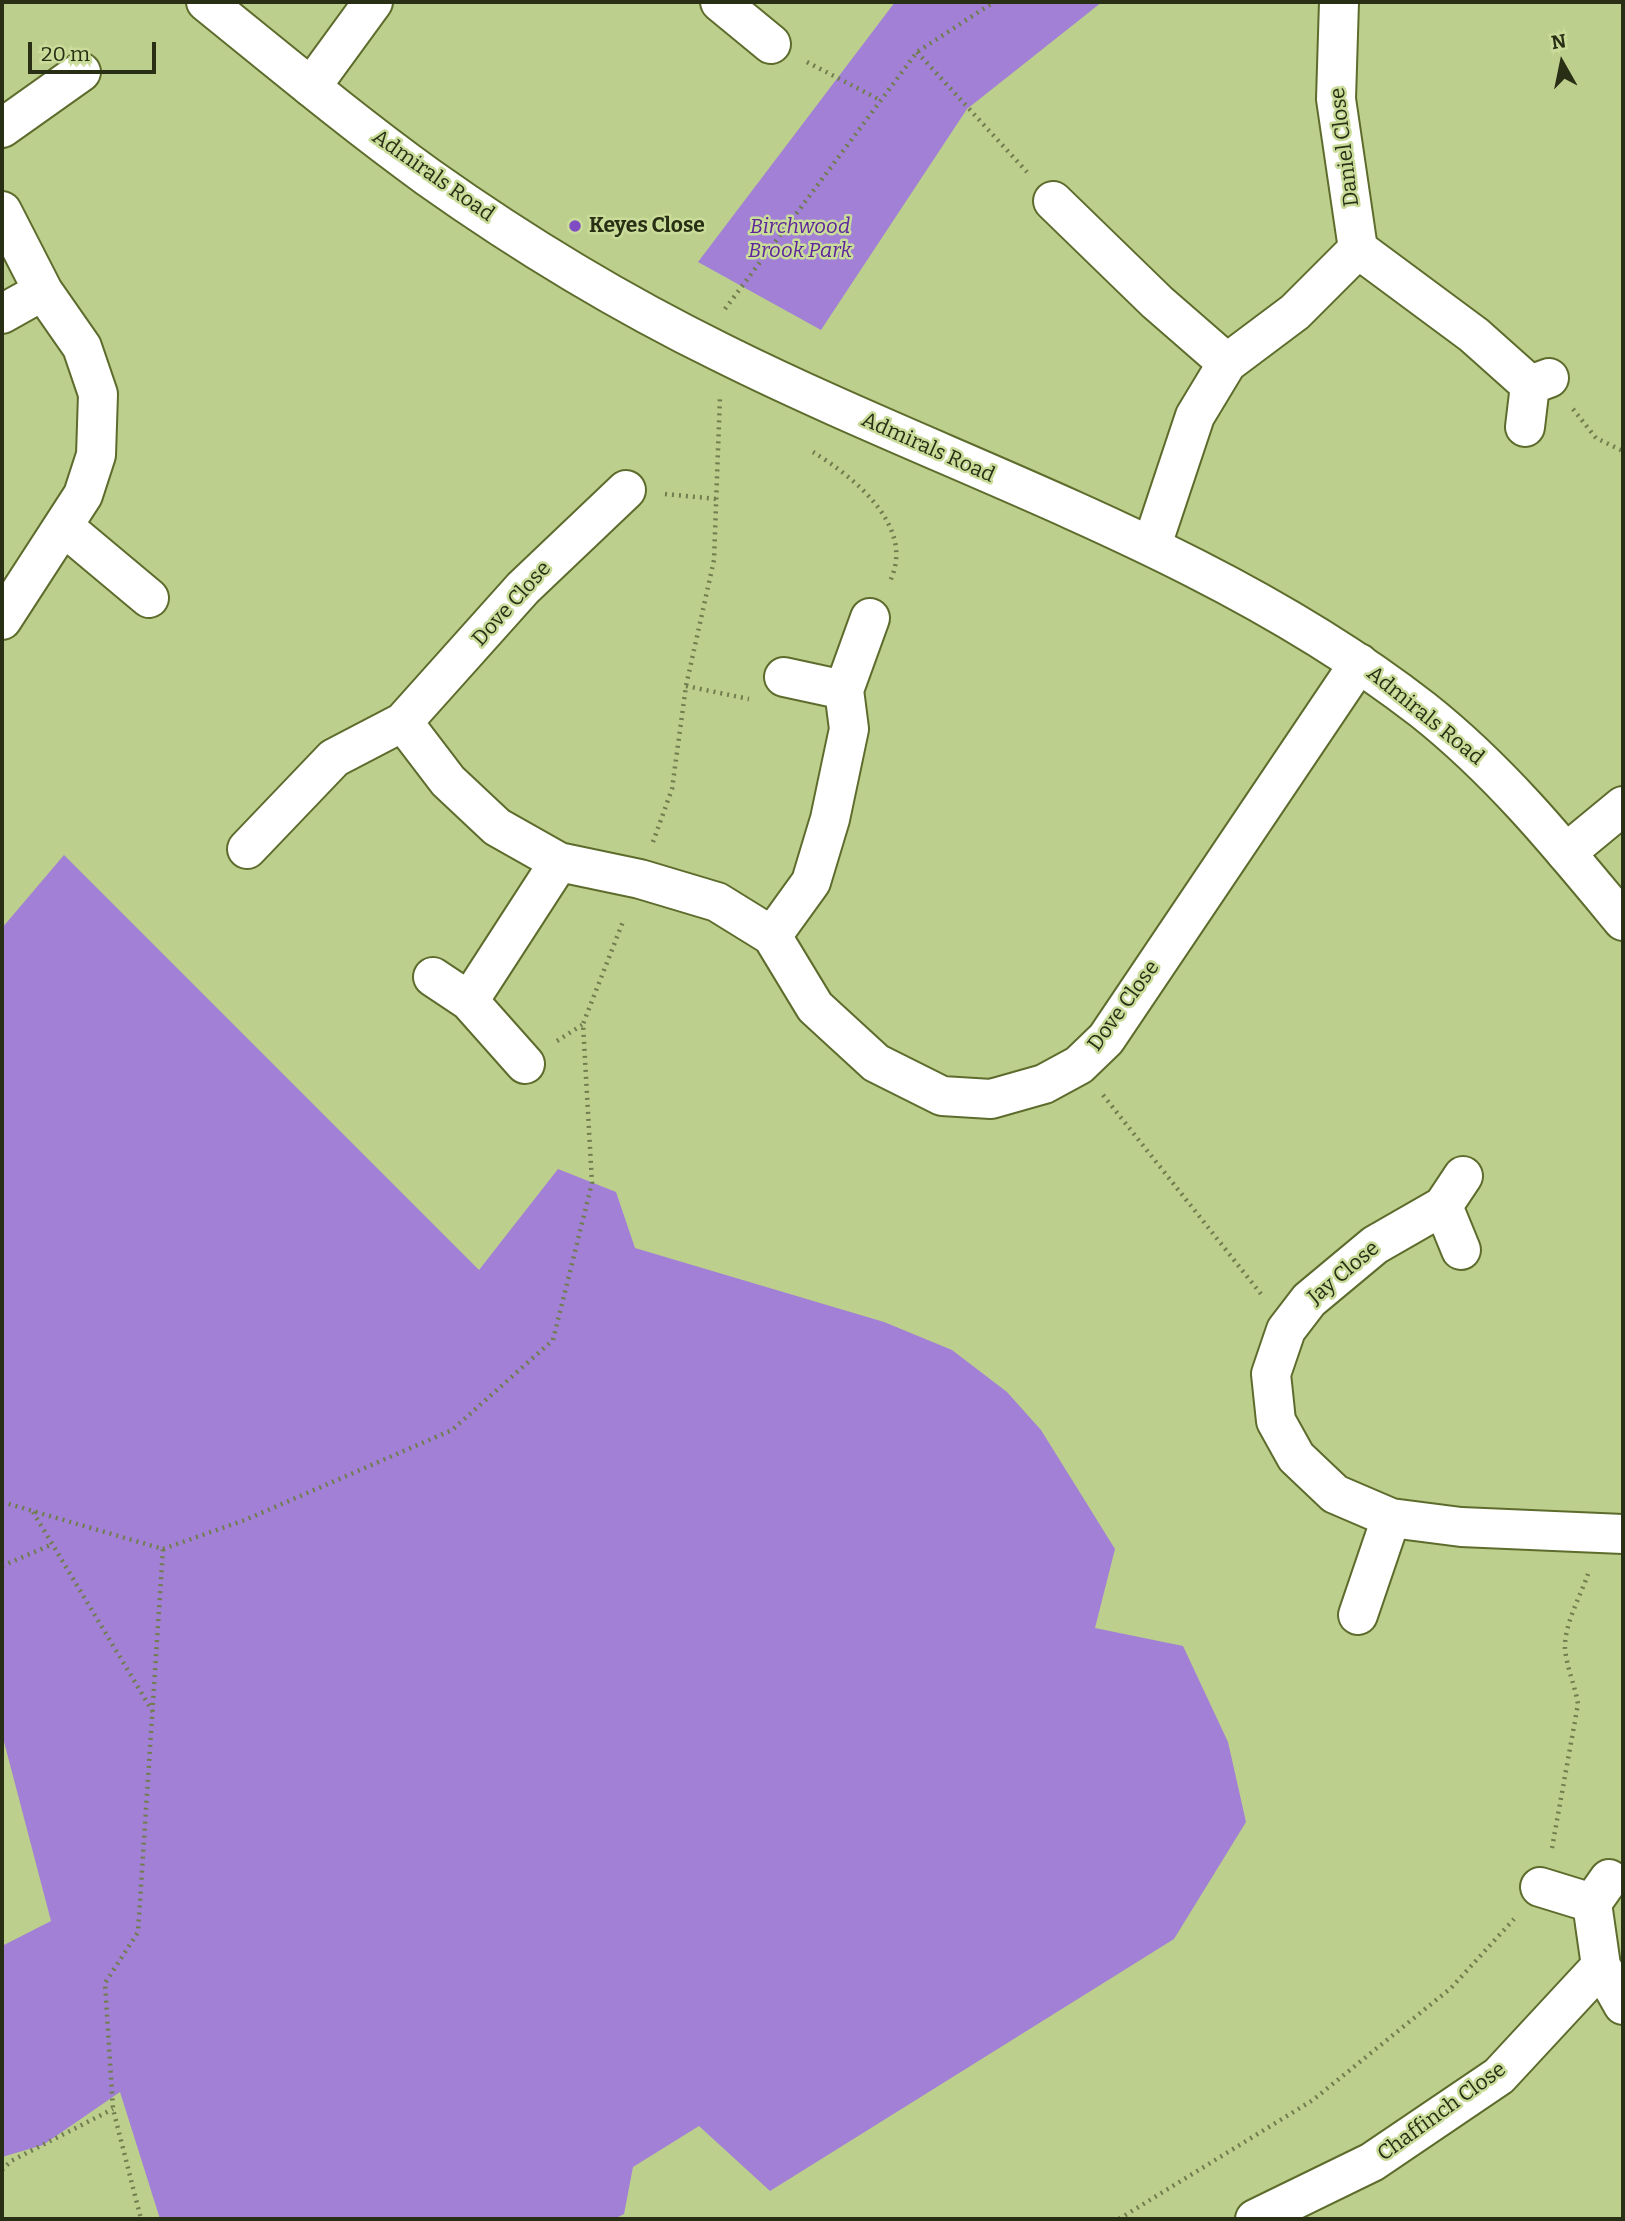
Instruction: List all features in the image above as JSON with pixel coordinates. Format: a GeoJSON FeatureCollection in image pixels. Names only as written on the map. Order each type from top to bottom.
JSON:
{"type":"FeatureCollection","features":[{"type":"Feature","properties":{"kind":"street","name":"Admirals Road"},"geometry":{"type":"LineString","coordinates":[[206,2],[429,177],[584,279],[719,352],[894,435],[1152,545],[1245,594],[1359,663],[1426,712],[1503,780],[1623,921]]}},
{"type":"Feature","properties":{"kind":"street"},"geometry":{"type":"LineString","coordinates":[[311,87],[373,2]]}},
{"type":"Feature","properties":{"kind":"street"},"geometry":{"type":"LineString","coordinates":[[720,2],[771,44]]}},
{"type":"Feature","properties":{"kind":"street","name":"Daniel Close"},"geometry":{"type":"LineString","coordinates":[[1339,2],[1336,99],[1358,249]]}},
{"type":"Feature","properties":{"kind":"street"},"geometry":{"type":"LineString","coordinates":[[2,128],[81,72]]}},
{"type":"Feature","properties":{"kind":"street"},"geometry":{"type":"LineString","coordinates":[[1054,201],[1157,302],[1227,363]]}},
{"type":"Feature","properties":{"kind":"street"},"geometry":{"type":"LineString","coordinates":[[2,211],[43,291],[82,347],[98,394],[96,455],[83,495],[2,620]]}},
{"type":"Feature","properties":{"kind":"street"},"geometry":{"type":"LineString","coordinates":[[1152,545],[1195,416],[1227,363],[1295,312],[1358,249],[1539,382],[1525,427]]}},
{"type":"Feature","properties":{"kind":"street"},"geometry":{"type":"LineString","coordinates":[[2,314],[43,291]]}},
{"type":"Feature","properties":{"kind":"street","name":"Dove Close"},"geometry":{"type":"LineString","coordinates":[[247,849],[334,758],[403,722],[523,588],[626,489]]}},
{"type":"Feature","properties":{"kind":"street"},"geometry":{"type":"LineString","coordinates":[[63,526],[149,598]]}},
{"type":"Feature","properties":{"kind":"street"},"geometry":{"type":"LineString","coordinates":[[772,936],[811,882],[830,819],[849,729],[844,690],[870,618]]}},
{"type":"Feature","properties":{"kind":"street","name":"Dove Close"},"geometry":{"type":"LineString","coordinates":[[403,722],[448,781],[497,827],[559,862],[640,879],[717,902],[772,936],[815,1007],[876,1063],[942,1096],[991,1099],[1044,1084],[1079,1065],[1106,1039],[1359,663]]}},
{"type":"Feature","properties":{"kind":"street"},"geometry":{"type":"LineString","coordinates":[[784,677],[844,690]]}},
{"type":"Feature","properties":{"kind":"street"},"geometry":{"type":"LineString","coordinates":[[1566,853],[1623,806]]}},
{"type":"Feature","properties":{"kind":"street"},"geometry":{"type":"LineString","coordinates":[[469,1001],[559,862]]}},
{"type":"Feature","properties":{"kind":"street"},"geometry":{"type":"LineString","coordinates":[[433,977],[469,1001],[525,1064]]}},
{"type":"Feature","properties":{"kind":"street","name":"Jay Close"},"geometry":{"type":"LineString","coordinates":[[1461,1250],[1453,1191],[1375,1245],[1309,1300],[1286,1330],[1270,1374],[1276,1421],[1296,1457],[1335,1493],[1391,1518],[1461,1527],[1623,1534]]}},
{"type":"Feature","properties":{"kind":"street"},"geometry":{"type":"LineString","coordinates":[[1359,1615],[1391,1518]]}},
{"type":"Feature","properties":{"kind":"street"},"geometry":{"type":"LineString","coordinates":[[1541,1887],[1600,1891],[1601,1966],[1623,2005]]}},
{"type":"Feature","properties":{"kind":"street","name":"Chaffinch Close"},"geometry":{"type":"LineString","coordinates":[[1255,2219],[1372,2162],[1499,2076],[1601,1966]]}},
{"type":"Feature","properties":{"kind":"path"},"geometry":{"type":"LineString","coordinates":[[719,317],[917,52],[994,2]]}},
{"type":"Feature","properties":{"kind":"path"},"geometry":{"type":"LineString","coordinates":[[771,44],[880,100]]}},
{"type":"Feature","properties":{"kind":"path"},"geometry":{"type":"LineString","coordinates":[[917,52],[1054,201]]}},
{"type":"Feature","properties":{"kind":"path"},"geometry":{"type":"LineString","coordinates":[[1539,382],[1596,438],[1623,451]]}},
{"type":"Feature","properties":{"kind":"path"},"geometry":{"type":"LineString","coordinates":[[813,452],[845,471],[871,496],[889,527],[896,548],[894,573],[870,618]]}},
{"type":"Feature","properties":{"kind":"path"},"geometry":{"type":"LineString","coordinates":[[626,489],[717,499]]}},
{"type":"Feature","properties":{"kind":"path"},"geometry":{"type":"LineString","coordinates":[[687,686],[776,705],[784,677]]}},
{"type":"Feature","properties":{"kind":"path"},"geometry":{"type":"LineString","coordinates":[[1079,1065],[1286,1330]]}},
{"type":"Feature","properties":{"kind":"path"},"geometry":{"type":"LineString","coordinates":[[2,1502],[163,1549],[138,1932],[105,1983],[113,2109],[141,2219]]}},
{"type":"Feature","properties":{"kind":"path"},"geometry":{"type":"LineString","coordinates":[[33,1512],[153,1713]]}},
{"type":"Feature","properties":{"kind":"path"},"geometry":{"type":"LineString","coordinates":[[2,1566],[53,1544]]}},
{"type":"Feature","properties":{"kind":"path"},"geometry":{"type":"LineString","coordinates":[[1119,2219],[1313,2100],[1451,1988],[1497,1940],[1541,1887],[1550,1867],[1578,1704],[1566,1658],[1567,1634],[1590,1569]]}},
{"type":"Feature","properties":{"kind":"path"},"geometry":{"type":"LineString","coordinates":[[2,2170],[11,2161],[113,2109]]}},
{"type":"Feature","properties":{"kind":"green space","name":"Birchwood Brook Park"},"geometry":{"type":"Polygon","coordinates":[[[895,2],[1102,2],[967,109],[821,330],[698,262],[895,2]]]}},
{"type":"Feature","properties":{"kind":"green space"},"geometry":{"type":"Polygon","coordinates":[[[64,855],[479,1270],[558,1169],[616,1192],[635,1248],[884,1322],[952,1350],[1007,1392],[1041,1430],[1115,1549],[1095,1628],[1183,1646],[1228,1742],[1246,1822],[1174,1939],[770,2191],[699,2126],[633,2167],[624,2214],[614,2219],[160,2219],[120,2092],[43,2145],[2,2157],[2,1946],[51,1921],[2,1734],[2,928],[64,855]]]}},
{"type":"Feature","properties":{"kind":"place","name":"Keyes Close"},"geometry":{"type":"Point","coordinates":[575,226]}}]}
